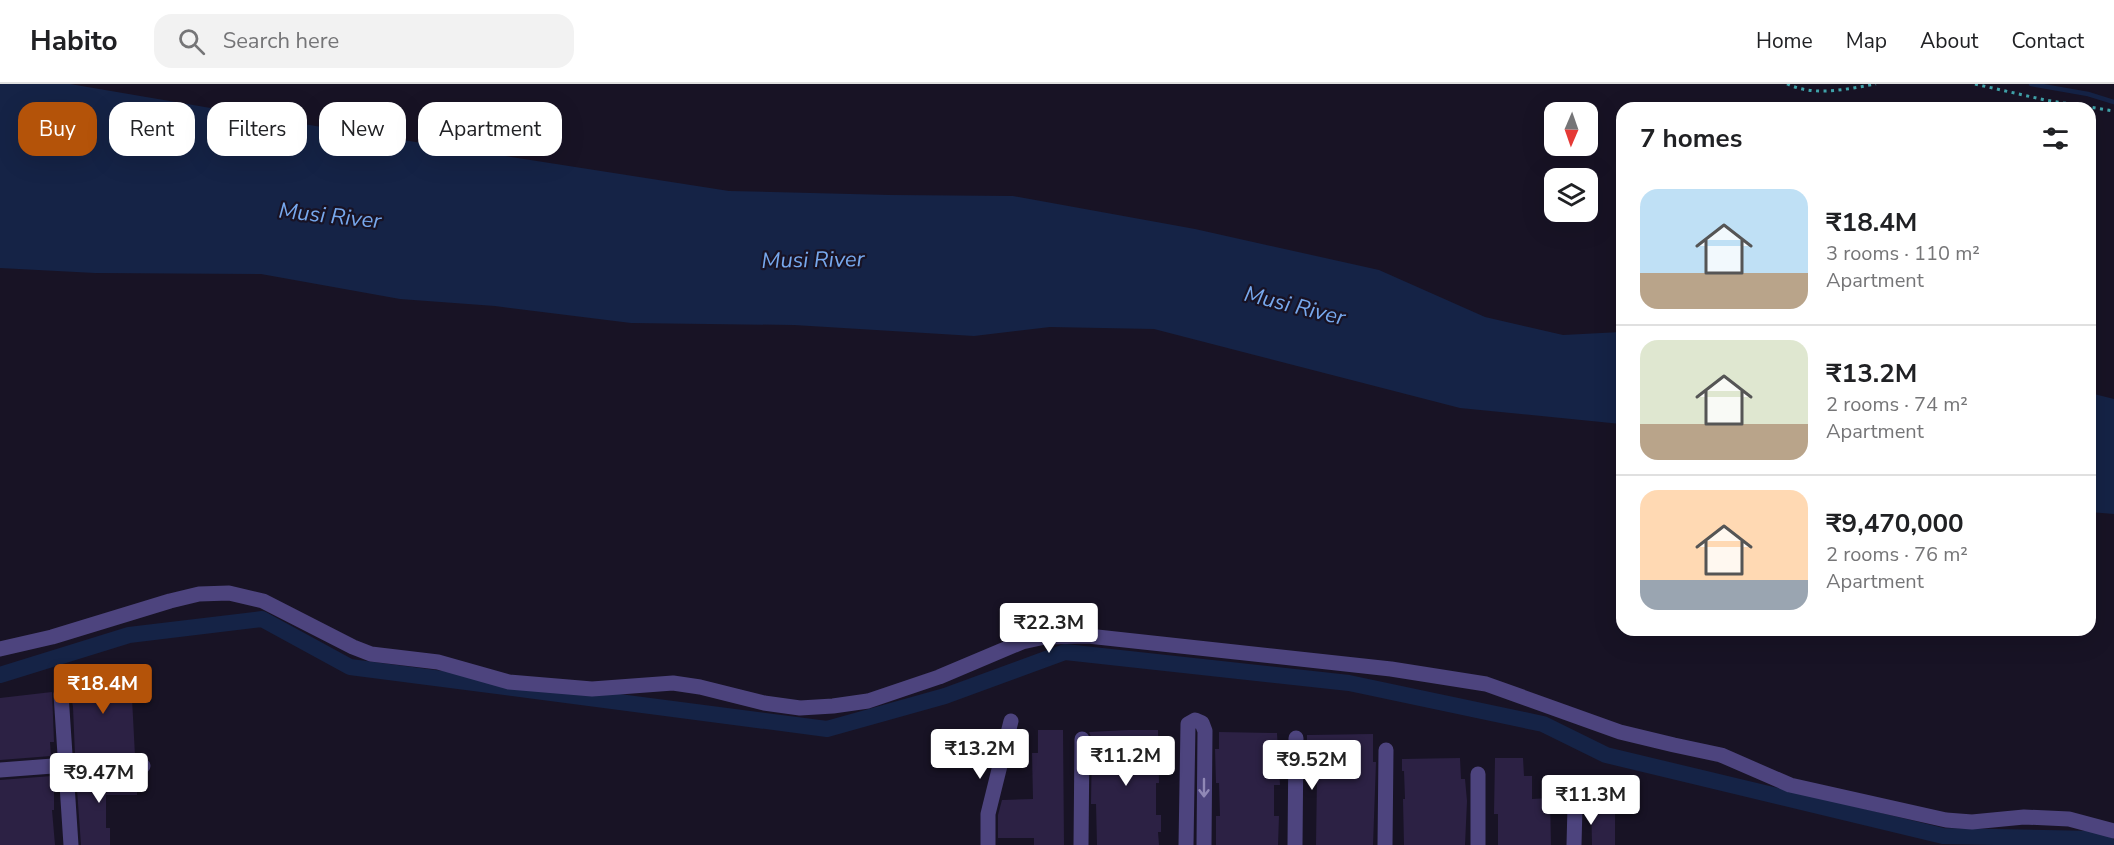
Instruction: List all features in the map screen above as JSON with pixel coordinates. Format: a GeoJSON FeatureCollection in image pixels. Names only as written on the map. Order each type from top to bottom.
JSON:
{"type":"FeatureCollection","features":[{"type":"Feature","properties":{"kind":"street"},"geometry":{"type":"LineString","coordinates":[[0,649],[52,637],[170,601],[199,594],[229,593],[263,601],[371,654],[438,662],[510,682],[592,689],[673,683],[700,687],[764,703],[800,708],[868,701],[939,677],[1022,642],[1045,637],[1088,636],[1391,669],[1486,684],[1620,732],[1721,755],[1790,785],[1946,820],[1972,822],[2024,817],[2070,819],[2114,831]]}},
{"type":"Feature","properties":{"kind":"street"},"geometry":{"type":"LineString","coordinates":[[61,694],[71,845]]}},
{"type":"Feature","properties":{"kind":"street"},"geometry":{"type":"LineString","coordinates":[[1186,845],[1188,724],[1195,720],[1202,723],[1205,731],[1204,845]]}},
{"type":"Feature","properties":{"kind":"street"},"geometry":{"type":"LineString","coordinates":[[988,845],[988,814],[1011,721]]}},
{"type":"Feature","properties":{"kind":"street"},"geometry":{"type":"LineString","coordinates":[[1295,845],[1296,738]]}},
{"type":"Feature","properties":{"kind":"street"},"geometry":{"type":"LineString","coordinates":[[1081,845],[1082,739]]}},
{"type":"Feature","properties":{"kind":"street"},"geometry":{"type":"LineString","coordinates":[[1385,845],[1386,750]]}},
{"type":"Feature","properties":{"kind":"street"},"geometry":{"type":"LineString","coordinates":[[0,770],[66,765],[143,766]]}},
{"type":"Feature","properties":{"kind":"street"},"geometry":{"type":"LineString","coordinates":[[1478,774],[1478,845]]}},
{"type":"Feature","properties":{"kind":"street"},"geometry":{"type":"LineString","coordinates":[[1574,845],[1575,806]]}},
{"type":"Feature","properties":{"kind":"path"},"geometry":{"type":"LineString","coordinates":[[1788,84],[1829,92],[1876,84]]}},
{"type":"Feature","properties":{"kind":"path"},"geometry":{"type":"LineString","coordinates":[[1975,84],[2058,102]]}},
{"type":"Feature","properties":{"kind":"path"},"geometry":{"type":"LineString","coordinates":[[2096,108],[2114,111]]}},
{"type":"Feature","properties":{"kind":"water","name":"Musi River"},"geometry":{"type":"Polygon","coordinates":[[[0,84],[70,84],[175,102],[109,102],[109,156],[195,156],[195,105],[207,107],[207,156],[307,156],[307,125],[319,127],[319,156],[406,156],[406,141],[418,142],[418,156],[505,156],[729,191],[1013,196],[1195,229],[1379,270],[1485,317],[1563,335],[1616,332],[1616,424],[1460,408],[1154,329],[1050,327],[974,336],[794,325],[631,323],[495,306],[400,299],[261,274],[95,273],[0,268],[0,84]]]}},
{"type":"Feature","properties":{"kind":"water"},"geometry":{"type":"Polygon","coordinates":[[[2096,394],[2114,399],[2114,514],[2096,512],[2096,394]]]}},
{"type":"Feature","properties":{"kind":"building"},"geometry":{"type":"Polygon","coordinates":[[[126,674],[126,679],[131,679],[135,756],[75,755],[73,707],[69,684],[72,684],[72,675],[126,674]]]}},
{"type":"Feature","properties":{"kind":"building"},"geometry":{"type":"Polygon","coordinates":[[[52,692],[54,742],[50,742],[51,756],[0,760],[0,698],[52,692]]]}},
{"type":"Feature","properties":{"kind":"building"},"geometry":{"type":"Polygon","coordinates":[[[1038,730],[1063,730],[1064,845],[1034,845],[1034,838],[998,838],[998,815],[1002,800],[1033,799],[1032,753],[1038,753],[1038,730]]]}},
{"type":"Feature","properties":{"kind":"building"},"geometry":{"type":"Polygon","coordinates":[[[1158,730],[1159,783],[1156,783],[1156,815],[1161,815],[1161,832],[1158,832],[1159,845],[1097,845],[1096,804],[1091,804],[1092,739],[1089,732],[1158,730]]]}},
{"type":"Feature","properties":{"kind":"building"},"geometry":{"type":"Polygon","coordinates":[[[1219,732],[1277,733],[1280,785],[1274,785],[1274,816],[1279,816],[1278,845],[1216,845],[1216,816],[1220,816],[1215,749],[1219,749],[1219,732]]]}},
{"type":"Feature","properties":{"kind":"building"},"geometry":{"type":"Polygon","coordinates":[[[1373,734],[1373,762],[1376,762],[1373,845],[1316,845],[1317,777],[1314,777],[1313,753],[1307,753],[1307,735],[1373,734]]]}},
{"type":"Feature","properties":{"kind":"building"},"geometry":{"type":"Polygon","coordinates":[[[1460,758],[1461,779],[1465,779],[1467,801],[1465,845],[1404,845],[1403,799],[1405,799],[1402,759],[1460,758]]]}},
{"type":"Feature","properties":{"kind":"building"},"geometry":{"type":"Polygon","coordinates":[[[1495,758],[1523,758],[1524,776],[1532,776],[1532,799],[1550,798],[1551,845],[1498,845],[1498,814],[1494,814],[1495,758]]]}},
{"type":"Feature","properties":{"kind":"building"},"geometry":{"type":"Polygon","coordinates":[[[76,775],[137,776],[137,795],[106,795],[106,828],[110,828],[110,845],[81,845],[76,775]]]}},
{"type":"Feature","properties":{"kind":"building"},"geometry":{"type":"Polygon","coordinates":[[[52,776],[54,780],[54,810],[52,810],[55,845],[0,845],[0,780],[52,776]]]}},
{"type":"Feature","properties":{"kind":"building"},"geometry":{"type":"Polygon","coordinates":[[[1617,794],[1615,845],[1592,845],[1591,795],[1617,794]]]}},
{"type":"Feature","properties":{"kind":"waterway"},"geometry":{"type":"LineString","coordinates":[[2031,84],[2088,94],[2114,102]]}},
{"type":"Feature","properties":{"kind":"waterway"},"geometry":{"type":"LineString","coordinates":[[0,675],[129,635],[262,619],[350,667],[827,729],[945,696],[1065,652],[1349,683],[1543,724],[1606,755],[1943,836],[2094,839],[2108,845]]}}]}
